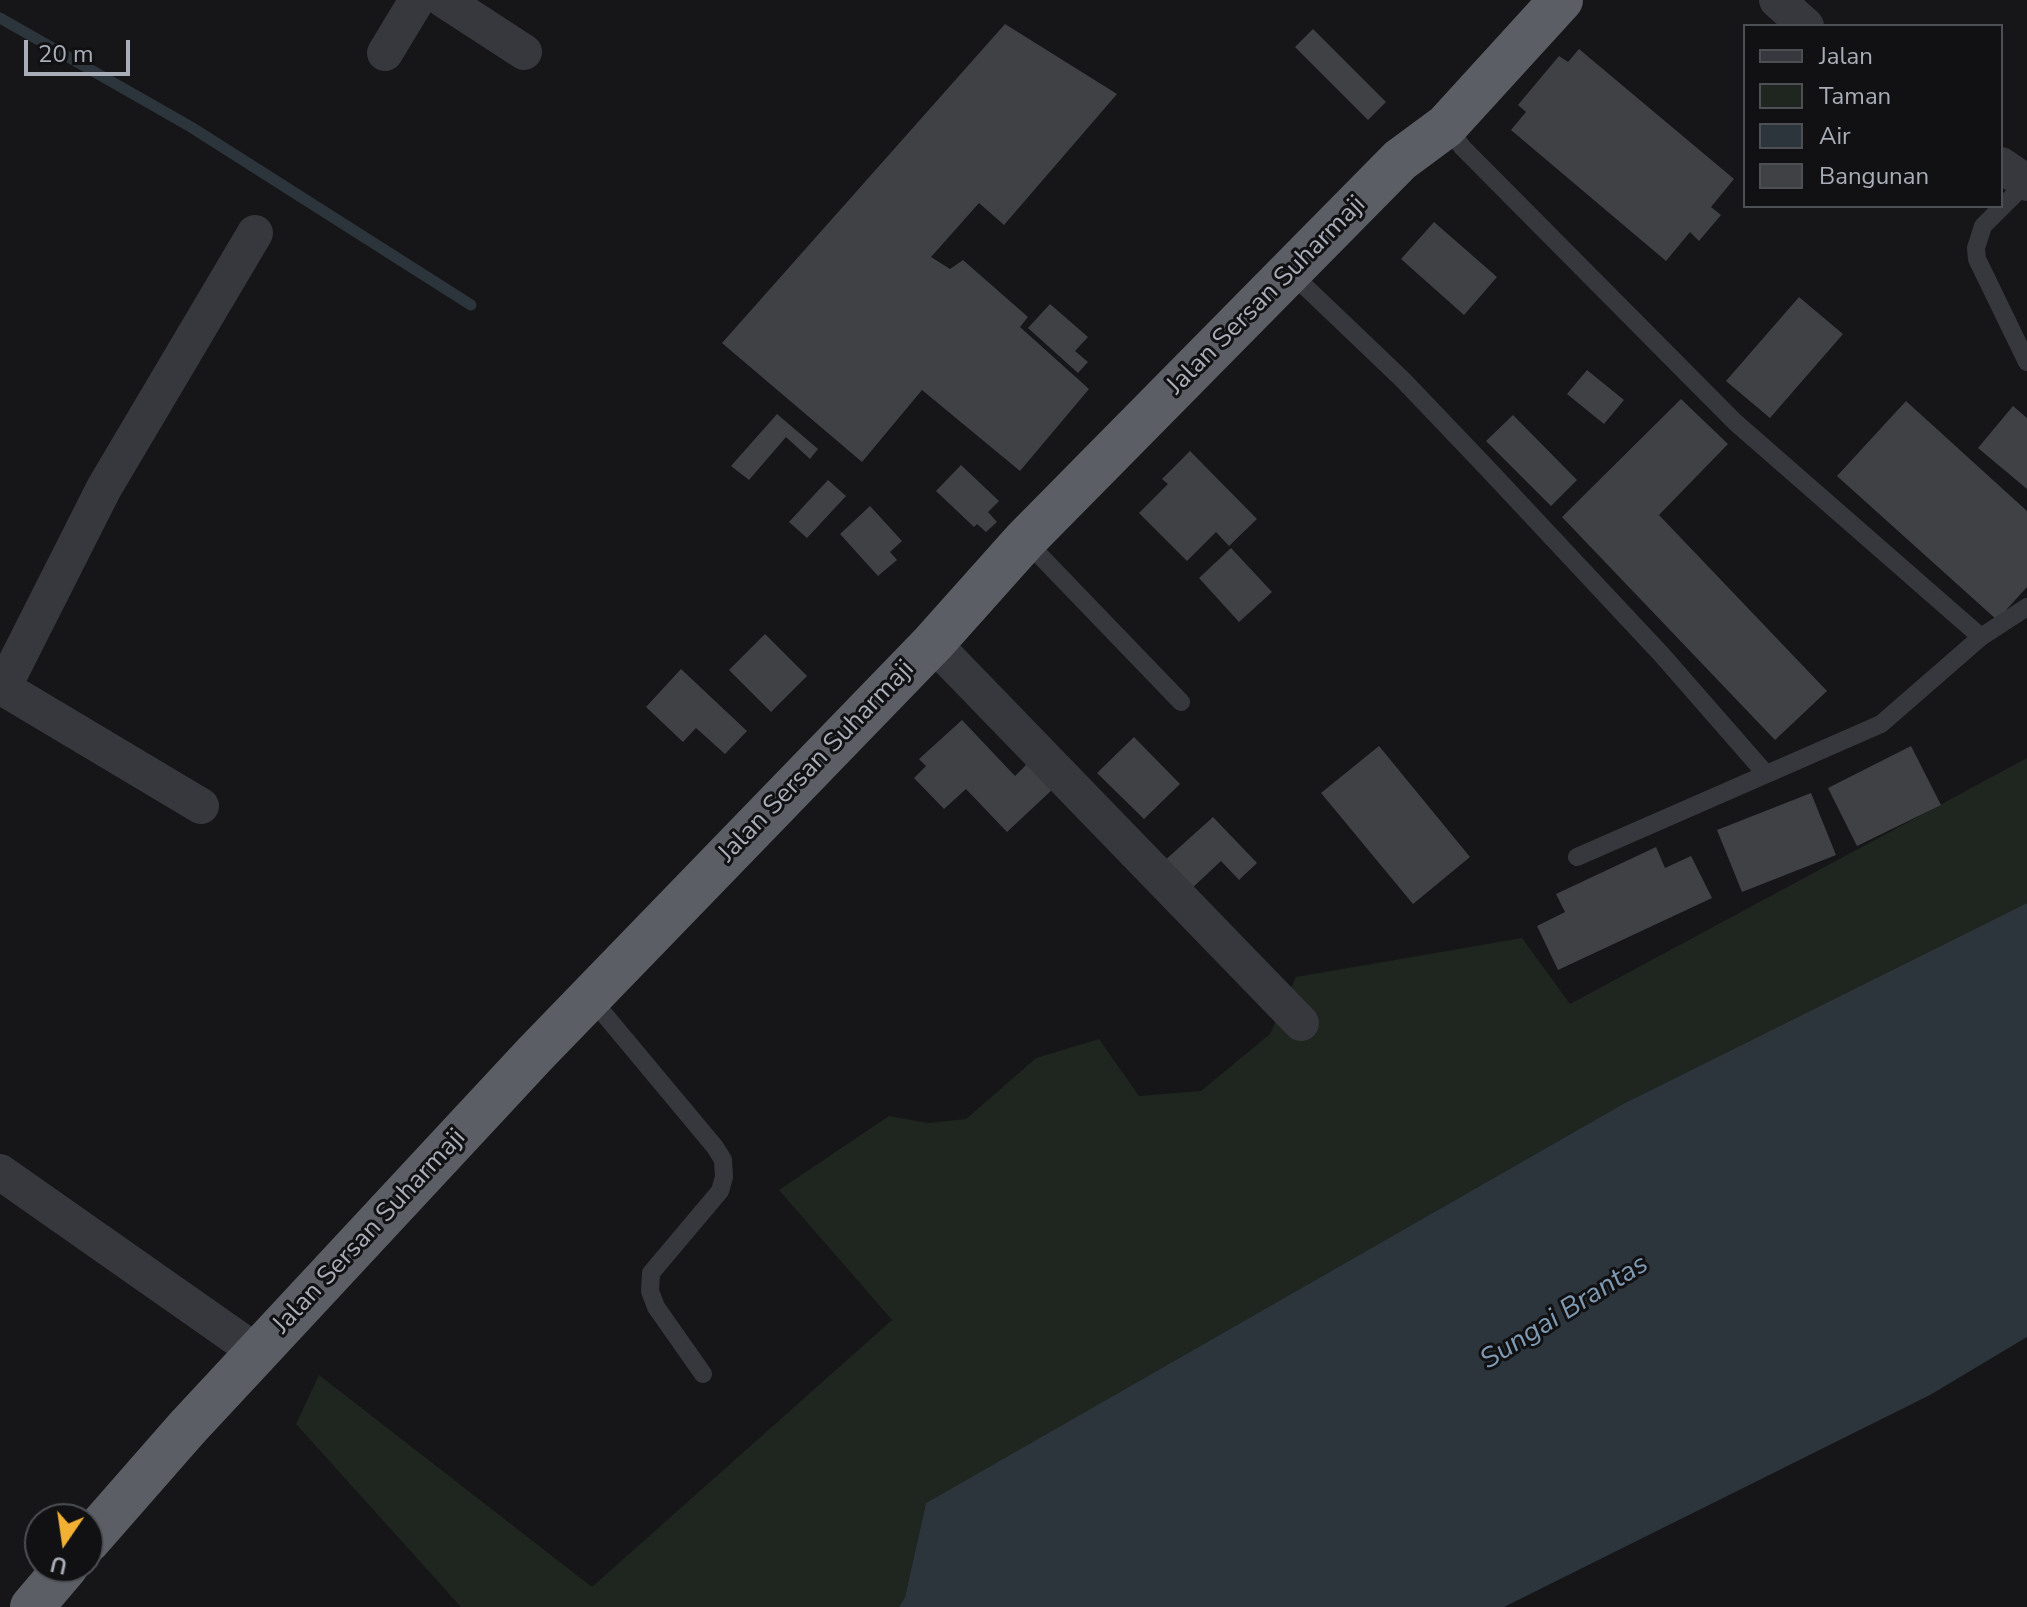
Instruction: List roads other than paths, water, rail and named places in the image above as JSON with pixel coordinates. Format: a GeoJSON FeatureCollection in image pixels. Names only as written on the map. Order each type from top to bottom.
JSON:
{"type":"FeatureCollection","features":[{"type":"Feature","properties":{"kind":"highway","name":"Jalan Sersan Suharmaji"},"geometry":{"type":"LineString","coordinates":[[104,1523],[187,1428],[535,1054],[933,643],[1025,540],[1400,160],[1446,126],[1561,0]]}},
{"type":"Feature","properties":{"kind":"highway"},"geometry":{"type":"LineString","coordinates":[[32,1607],[52,1583]]}},
{"type":"Feature","properties":{"kind":"street"},"geometry":{"type":"LineString","coordinates":[[385,53],[417,0]]}},
{"type":"Feature","properties":{"kind":"street"},"geometry":{"type":"LineString","coordinates":[[444,0],[524,52]]}},
{"type":"Feature","properties":{"kind":"street"},"geometry":{"type":"LineString","coordinates":[[1777,0],[1804,24]]}},
{"type":"Feature","properties":{"kind":"street"},"geometry":{"type":"LineString","coordinates":[[2003,166],[2027,183]]}},
{"type":"Feature","properties":{"kind":"street"},"geometry":{"type":"LineString","coordinates":[[201,806],[2,687],[104,488],[255,233]]}},
{"type":"Feature","properties":{"kind":"street"},"geometry":{"type":"LineString","coordinates":[[933,643],[1301,1023]]}},
{"type":"Feature","properties":{"kind":"street"},"geometry":{"type":"LineString","coordinates":[[0,1172],[258,1353]]}},
{"type":"Feature","properties":{"kind":"lane"},"geometry":{"type":"LineString","coordinates":[[1446,126],[1463,148],[1735,422],[1981,637]]}},
{"type":"Feature","properties":{"kind":"lane"},"geometry":{"type":"LineString","coordinates":[[2003,206],[2027,183]]}},
{"type":"Feature","properties":{"kind":"lane"},"geometry":{"type":"LineString","coordinates":[[2001,208],[1983,226],[1976,248],[1977,259],[2027,362]]}},
{"type":"Feature","properties":{"kind":"lane"},"geometry":{"type":"LineString","coordinates":[[1291,273],[1380,357],[1487,468],[1662,655],[1766,774]]}},
{"type":"Feature","properties":{"kind":"lane"},"geometry":{"type":"LineString","coordinates":[[1025,540],[1181,702]]}},
{"type":"Feature","properties":{"kind":"lane"},"geometry":{"type":"LineString","coordinates":[[1577,857],[1881,724],[1981,637],[2027,607]]}},
{"type":"Feature","properties":{"kind":"lane"},"geometry":{"type":"LineString","coordinates":[[593,996],[604,1014],[723,1160],[724,1177],[720,1191],[651,1273],[650,1291],[656,1307],[703,1374]]}},
{"type":"Feature","properties":{"kind":"water","name":"Sungai Brantas"},"geometry":{"type":"Polygon","coordinates":[[[2027,903],[2027,1337],[1930,1395],[1504,1607],[899,1607],[905,1597],[926,1503],[1623,1104],[2027,903]]]}},
{"type":"Feature","properties":{"kind":"waterway"},"geometry":{"type":"LineString","coordinates":[[0,18],[191,127],[471,305]]}}]}
